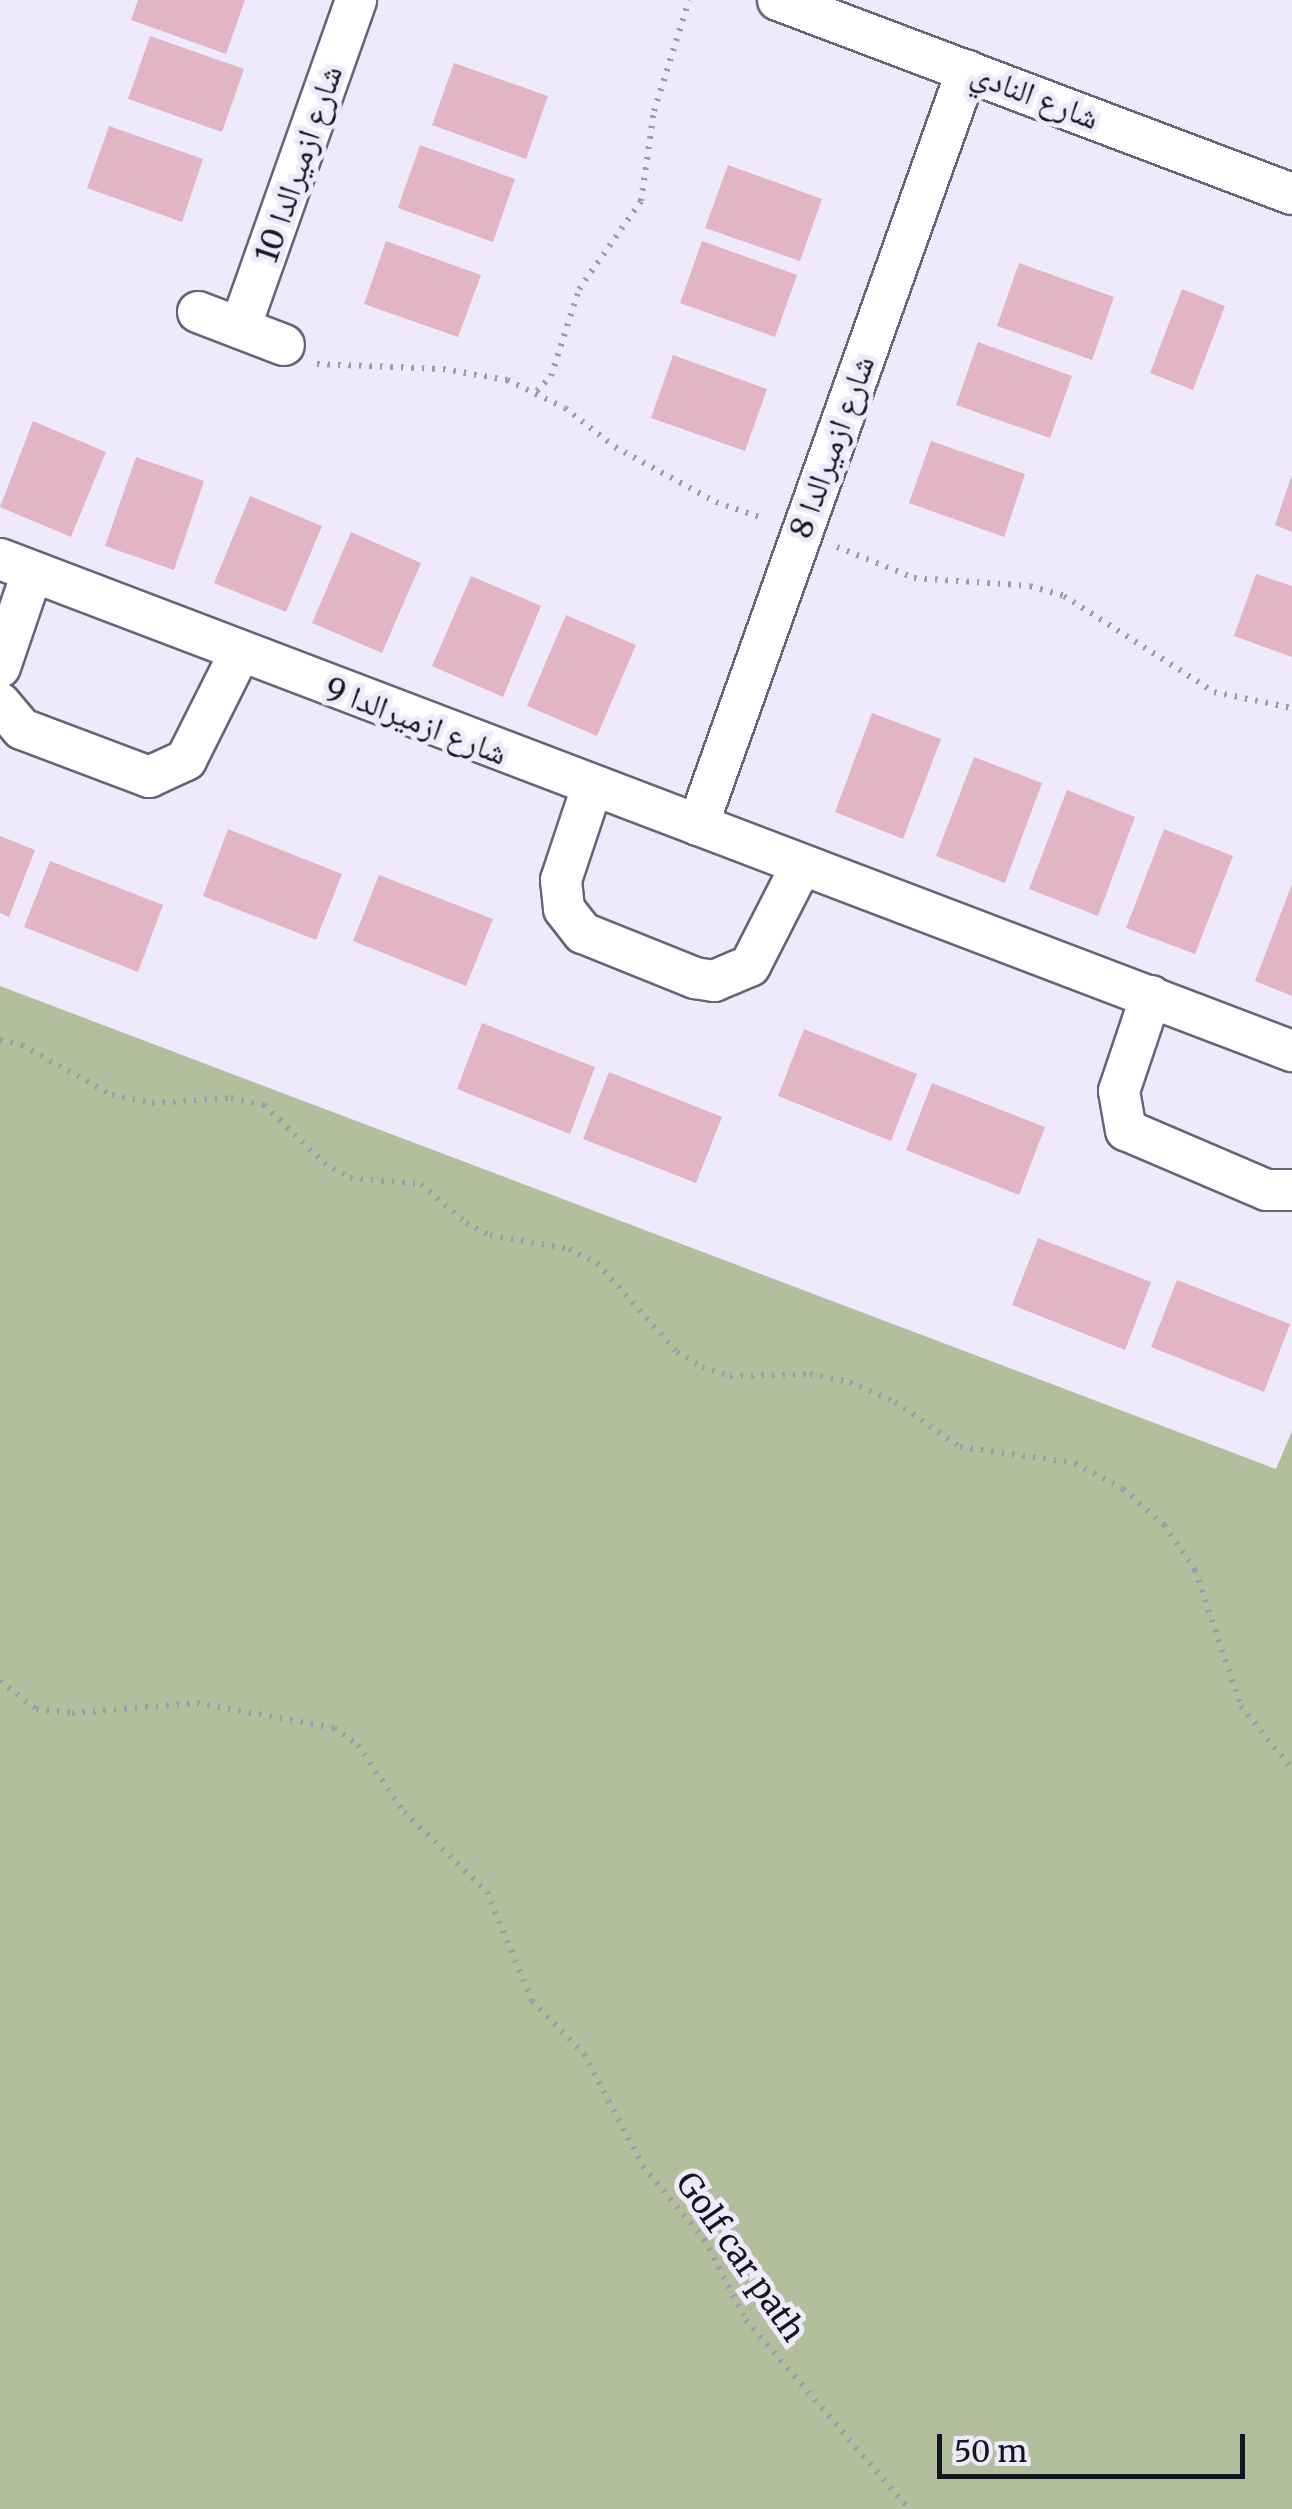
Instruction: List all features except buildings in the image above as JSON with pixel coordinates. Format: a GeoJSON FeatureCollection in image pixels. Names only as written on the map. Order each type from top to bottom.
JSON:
{"type":"FeatureCollection","features":[{"type":"Feature","properties":{"kind":"street","name":"شارع ازميرالدا 10"},"geometry":{"type":"LineString","coordinates":[[240,328],[356,0]]}},
{"type":"Feature","properties":{"kind":"street","name":"شارع النادي"},"geometry":{"type":"LineString","coordinates":[[778,0],[1292,194]]}},
{"type":"Feature","properties":{"kind":"street","name":"شارع ازميرالدا 8"},"geometry":{"type":"LineString","coordinates":[[698,825],[967,70]]}},
{"type":"Feature","properties":{"kind":"street"},"geometry":{"type":"LineString","coordinates":[[198,312],[284,345]]}},
{"type":"Feature","properties":{"kind":"street","name":"شارع ازميرالدا 9"},"geometry":{"type":"LineString","coordinates":[[0,666],[16,566],[239,654],[1292,1050]]}},
{"type":"Feature","properties":{"kind":"street"},"geometry":{"type":"LineString","coordinates":[[0,704],[22,729],[149,777],[186,760],[239,654]]}},
{"type":"Feature","properties":{"kind":"street"},"geometry":{"type":"LineString","coordinates":[[592,787],[561,880],[564,909],[582,933],[696,978],[714,981],[750,966],[801,866]]}},
{"type":"Feature","properties":{"kind":"street"},"geometry":{"type":"LineString","coordinates":[[1151,996],[1119,1091],[1126,1130],[1267,1190],[1292,1190]]}},
{"type":"Feature","properties":{"kind":"path"},"geometry":{"type":"LineString","coordinates":[[538,391],[551,376],[578,289],[641,201],[654,111],[689,0]]}},
{"type":"Feature","properties":{"kind":"path"},"geometry":{"type":"LineString","coordinates":[[0,1040],[22,1045],[112,1095],[152,1103],[231,1098],[264,1105],[324,1163],[350,1178],[421,1184],[466,1224],[490,1235],[570,1249],[597,1263],[677,1352],[702,1367],[730,1376],[810,1374],[850,1382],[895,1402],[960,1447],[1075,1463],[1122,1489],[1164,1526],[1195,1570],[1216,1621],[1221,1663],[1241,1706],[1292,1769]]}},
{"type":"Feature","properties":{"kind":"path","name":"Golf car path"},"geometry":{"type":"LineString","coordinates":[[0,1680],[36,1709],[72,1713],[197,1703],[334,1728],[358,1745],[404,1812],[488,1892],[532,2001],[584,2054],[612,2096],[636,2154],[704,2239],[746,2320],[910,2509]]}},
{"type":"Feature","properties":{"kind":"green space"},"geometry":{"type":"Polygon","coordinates":[[[0,986],[1276,1469],[1292,1431],[1292,2509],[0,2509],[0,986]]]}}]}
